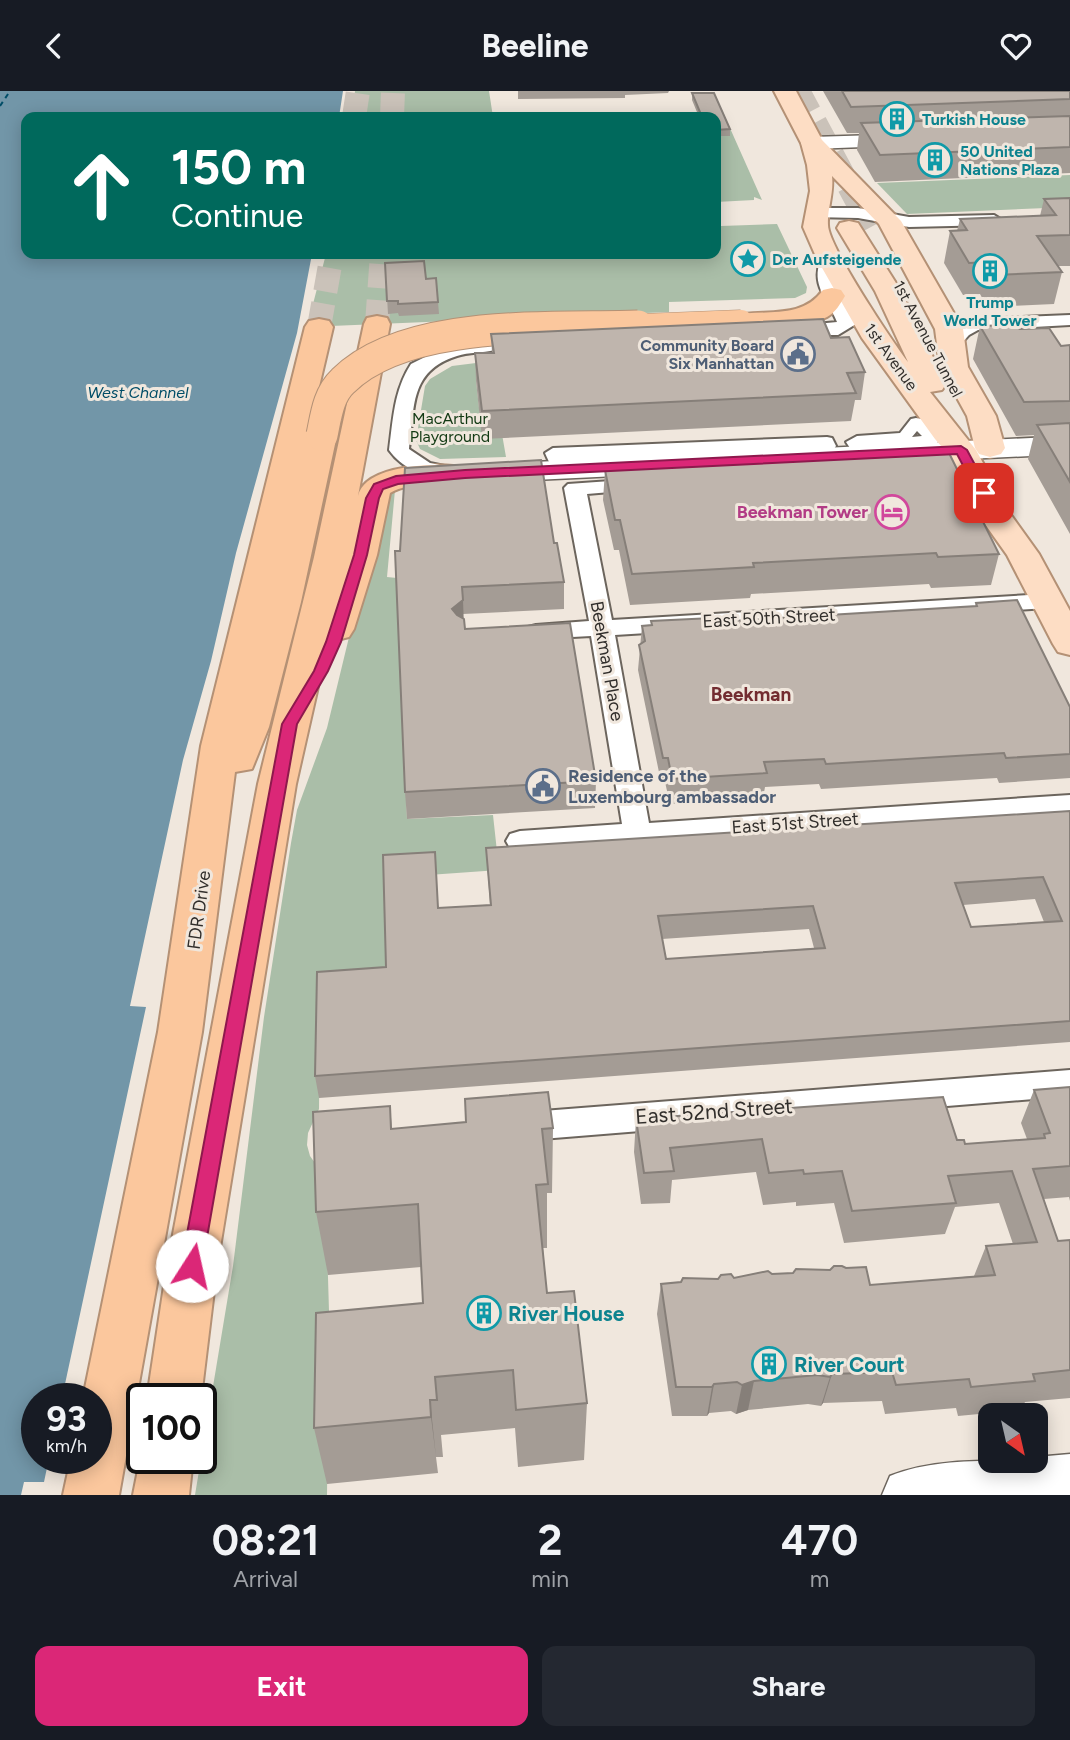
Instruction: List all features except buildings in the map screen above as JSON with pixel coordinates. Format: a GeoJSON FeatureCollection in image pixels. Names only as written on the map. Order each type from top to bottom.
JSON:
{"type":"FeatureCollection","features":[{"type":"Feature","properties":{"kind":"highway"},"geometry":{"type":"LineString","coordinates":[[210,830],[248,737],[284,602],[330,397],[348,375],[373,357],[415,341],[472,332],[741,322],[812,314],[826,307],[832,296]]}},
{"type":"Feature","properties":{"kind":"highway"},"geometry":{"type":"LineString","coordinates":[[176,1383],[192,1266],[290,724],[330,557],[377,324]]}},
{"type":"Feature","properties":{"kind":"highway","name":"FDR Drive"},"geometry":{"type":"LineString","coordinates":[[91,1495],[180,1032],[220,746],[319,327]]}},
{"type":"Feature","properties":{"kind":"highway"},"geometry":{"type":"LineString","coordinates":[[290,724],[321,671],[334,642],[361,555],[375,489],[382,483],[396,480],[465,474]]}},
{"type":"Feature","properties":{"kind":"highway"},"geometry":{"type":"LineString","coordinates":[[161,1495],[164,1474]]}},
{"type":"Feature","properties":{"kind":"main road","name":"1st Avenue"},"geometry":{"type":"LineString","coordinates":[[785,91],[812,143],[949,329],[952,342],[950,354],[955,369],[989,429],[974,456]]}},
{"type":"Feature","properties":{"kind":"main road"},"geometry":{"type":"LineString","coordinates":[[812,143],[930,139]]}},
{"type":"Feature","properties":{"kind":"main road","name":"1st Avenue"},"geometry":{"type":"LineString","coordinates":[[812,143],[821,175],[815,227],[830,259],[876,338],[945,433],[974,456],[996,517],[1058,601],[1070,645]]}},
{"type":"Feature","properties":{"kind":"main road","name":"1st Avenue Tunnel"},"geometry":{"type":"LineString","coordinates":[[870,225],[888,291],[955,428],[974,456]]}},
{"type":"Feature","properties":{"kind":"main road"},"geometry":{"type":"LineString","coordinates":[[465,474],[974,456],[1070,445]]}},
{"type":"Feature","properties":{"kind":"main road"},"geometry":{"type":"LineString","coordinates":[[909,1495],[1070,1480]]}},
{"type":"Feature","properties":{"kind":"street"},"geometry":{"type":"LineString","coordinates":[[818,213],[858,213],[870,225],[1011,219]]}},
{"type":"Feature","properties":{"kind":"street"},"geometry":{"type":"LineString","coordinates":[[465,474],[439,472],[419,465],[406,458],[398,445],[408,388],[418,368],[441,355],[475,346],[842,328],[847,324],[847,320],[832,296],[823,274],[830,259]]}},
{"type":"Feature","properties":{"kind":"street"},"geometry":{"type":"LineString","coordinates":[[952,342],[962,331],[974,325],[1070,320]]}},
{"type":"Feature","properties":{"kind":"street"},"geometry":{"type":"LineString","coordinates":[[827,441],[829,446],[554,460],[553,453],[827,441]]}},
{"type":"Feature","properties":{"kind":"street"},"geometry":{"type":"LineString","coordinates":[[575,488],[974,456]]}},
{"type":"Feature","properties":{"kind":"street","name":"Beekman Place"},"geometry":{"type":"LineString","coordinates":[[575,488],[637,833]]}},
{"type":"Feature","properties":{"kind":"street","name":"East 50th Street"},"geometry":{"type":"LineString","coordinates":[[510,633],[1058,601]]}},
{"type":"Feature","properties":{"kind":"street","name":"East 51st Street"},"geometry":{"type":"LineString","coordinates":[[520,841],[1070,804]]}},
{"type":"Feature","properties":{"kind":"street","name":"East 52nd Street"},"geometry":{"type":"LineString","coordinates":[[494,1128],[1070,1083]]}},
{"type":"Feature","properties":{"kind":"green space"},"geometry":{"type":"Polygon","coordinates":[[[355,91],[489,91],[492,112],[352,112],[355,91]]]}},
{"type":"Feature","properties":{"kind":"green space"},"geometry":{"type":"Polygon","coordinates":[[[718,108],[721,108],[762,200],[754,197],[754,200],[721,202],[721,136],[729,136],[718,108]]]}},
{"type":"Feature","properties":{"kind":"green space"},"geometry":{"type":"Polygon","coordinates":[[[1070,175],[1070,207],[907,214],[877,183],[1070,175]]]}},
{"type":"Feature","properties":{"kind":"green space"},"geometry":{"type":"Polygon","coordinates":[[[777,224],[807,287],[806,293],[795,298],[669,302],[669,312],[307,327],[325,259],[721,259],[721,226],[777,224]]]}},
{"type":"Feature","properties":{"kind":"green space","name":"MacArthur Playground"},"geometry":{"type":"Polygon","coordinates":[[[492,361],[476,381],[480,417],[499,417],[506,457],[440,459],[420,449],[416,440],[425,386],[430,379],[452,366],[492,361]]]}},
{"type":"Feature","properties":{"kind":"green space"},"geometry":{"type":"Polygon","coordinates":[[[395,490],[387,577],[397,578],[407,819],[493,815],[499,870],[386,878],[389,997],[320,995],[319,1109],[308,1133],[307,1145],[310,1156],[325,1177],[329,1311],[325,1312],[329,1333],[327,1495],[195,1495],[198,1474],[217,1474],[217,1383],[214,1383],[233,1266],[264,1017],[297,810],[327,728],[383,497],[395,490]]]}},
{"type":"Feature","properties":{"kind":"water","name":"West Channel"},"geometry":{"type":"Polygon","coordinates":[[[0,91],[343,91],[340,112],[21,112],[21,259],[311,259],[297,333],[236,553],[211,661],[183,760],[130,1006],[146,1007],[65,1383],[21,1383],[21,1474],[46,1474],[44,1482],[24,1482],[21,1495],[0,1495],[0,91]]]}},
{"type":"Feature","properties":{"kind":"ferry route"},"geometry":{"type":"LineString","coordinates":[[0,106],[10,91]]}},
{"type":"Feature","properties":{"kind":"tunnel"},"geometry":{"type":"LineString","coordinates":[[355,112],[358,91]]}},
{"type":"Feature","properties":{"kind":"tunnel"},"geometry":{"type":"LineString","coordinates":[[392,112],[393,91]]}},
{"type":"Feature","properties":{"kind":"tunnel"},"geometry":{"type":"LineString","coordinates":[[798,91],[871,227]]}},
{"type":"Feature","properties":{"kind":"tunnel"},"geometry":{"type":"LineString","coordinates":[[319,327],[331,259]]}},
{"type":"Feature","properties":{"kind":"tunnel"},"geometry":{"type":"LineString","coordinates":[[377,324],[382,259]]}},
{"type":"Feature","properties":{"kind":"place","name":"Turkish House"},"geometry":{"type":"Point","coordinates":[897,119]}},
{"type":"Feature","properties":{"kind":"place","name":"50 United Nations Plaza"},"geometry":{"type":"Point","coordinates":[935,160]}},
{"type":"Feature","properties":{"kind":"place","name":"Der Aufsteigende"},"geometry":{"type":"Point","coordinates":[748,259]}},
{"type":"Feature","properties":{"kind":"place","name":"Trump World Tower"},"geometry":{"type":"Point","coordinates":[990,271]}},
{"type":"Feature","properties":{"kind":"place","name":"Community Board Six Manhattan"},"geometry":{"type":"Point","coordinates":[798,354]}},
{"type":"Feature","properties":{"kind":"place","name":"Beekman Tower"},"geometry":{"type":"Point","coordinates":[892,512]}},
{"type":"Feature","properties":{"kind":"place","name":"Residence of the Luxembourg ambassador"},"geometry":{"type":"Point","coordinates":[543,786]}},
{"type":"Feature","properties":{"kind":"place","name":"River House"},"geometry":{"type":"Point","coordinates":[484,1313]}},
{"type":"Feature","properties":{"kind":"place","name":"River Court"},"geometry":{"type":"Point","coordinates":[769,1364]}},
{"type":"Feature","properties":{"kind":"district","name":"Beekman"},"geometry":{"type":"Point","coordinates":[751,694]}},
{"type":"Feature","properties":{"kind":"route"},"geometry":{"type":"LineString","coordinates":[[192,1266],[277,784],[290,724],[321,671],[334,642],[343,605],[361,555],[375,489],[382,483],[396,480],[465,474],[961,450],[984,493]]}}]}
